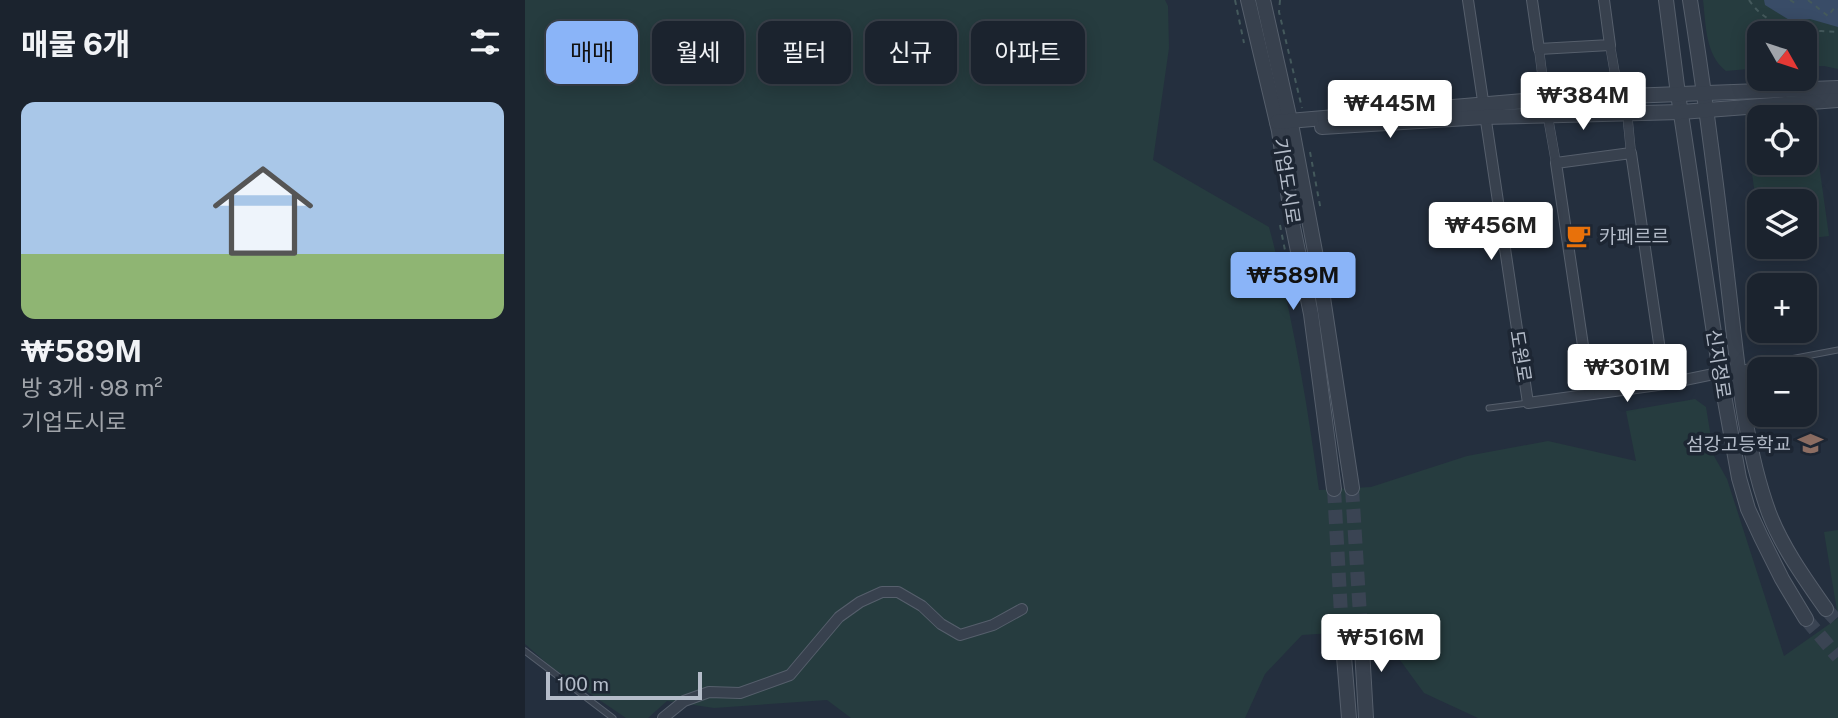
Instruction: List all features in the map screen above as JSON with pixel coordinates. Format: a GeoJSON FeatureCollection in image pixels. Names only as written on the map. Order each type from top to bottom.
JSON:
{"type":"FeatureCollection","features":[{"type":"Feature","properties":{"kind":"street","name":"기업도시로"},"geometry":{"type":"LineString","coordinates":[[1248,0],[1285,126],[1293,227],[1311,314],[1335,489]]}},
{"type":"Feature","properties":{"kind":"street","name":"기업도시로"},"geometry":{"type":"LineString","coordinates":[[1263,0],[1285,126],[1320,278],[1352,488]]}},
{"type":"Feature","properties":{"kind":"street","name":"도원로"},"geometry":{"type":"LineString","coordinates":[[1468,0],[1528,403],[1665,384],[1738,369]]}},
{"type":"Feature","properties":{"kind":"street"},"geometry":{"type":"LineString","coordinates":[[1532,0],[1544,89]]}},
{"type":"Feature","properties":{"kind":"street"},"geometry":{"type":"LineString","coordinates":[[1604,0],[1616,86]]}},
{"type":"Feature","properties":{"kind":"street","name":"신지정로"},"geometry":{"type":"LineString","coordinates":[[1666,0],[1720,373],[1739,478],[1748,509],[1782,579],[1806,619]]}},
{"type":"Feature","properties":{"kind":"street"},"geometry":{"type":"LineString","coordinates":[[1690,0],[1705,93],[1738,369],[1759,480],[1770,516],[1805,579],[1826,609]]}},
{"type":"Feature","properties":{"kind":"street"},"geometry":{"type":"LineString","coordinates":[[1539,49],[1610,46]]}},
{"type":"Feature","properties":{"kind":"street"},"geometry":{"type":"LineString","coordinates":[[1484,111],[1548,99],[1838,88]]}},
{"type":"Feature","properties":{"kind":"street"},"geometry":{"type":"LineString","coordinates":[[1285,126],[1484,111],[1681,112],[1838,100]]}},
{"type":"Feature","properties":{"kind":"street"},"geometry":{"type":"LineString","coordinates":[[1627,122],[1665,384]]}},
{"type":"Feature","properties":{"kind":"street"},"geometry":{"type":"LineString","coordinates":[[1549,123],[1590,393]]}},
{"type":"Feature","properties":{"kind":"street"},"geometry":{"type":"LineString","coordinates":[[1556,163],[1631,153]]}},
{"type":"Feature","properties":{"kind":"street"},"geometry":{"type":"LineString","coordinates":[[663,718],[684,701],[697,696],[709,692],[740,693],[790,675],[839,617],[860,602],[882,592],[898,592],[922,606],[941,624],[960,635],[992,625],[1023,608]]}},
{"type":"Feature","properties":{"kind":"street"},"geometry":{"type":"LineString","coordinates":[[1361,631],[1366,718]]}},
{"type":"Feature","properties":{"kind":"street"},"geometry":{"type":"LineString","coordinates":[[1342,632],[1349,718]]}},
{"type":"Feature","properties":{"kind":"lane"},"geometry":{"type":"LineString","coordinates":[[1738,369],[1838,350]]}},
{"type":"Feature","properties":{"kind":"lane"},"geometry":{"type":"LineString","coordinates":[[1489,408],[1528,403]]}},
{"type":"Feature","properties":{"kind":"lane"},"geometry":{"type":"LineString","coordinates":[[525,651],[613,718]]}},
{"type":"Feature","properties":{"kind":"path"},"geometry":{"type":"LineString","coordinates":[[1280,0],[1279,12],[1301,105]]}},
{"type":"Feature","properties":{"kind":"path"},"geometry":{"type":"LineString","coordinates":[[1749,0],[1757,11],[1782,26],[1838,32]]}},
{"type":"Feature","properties":{"kind":"path"},"geometry":{"type":"LineString","coordinates":[[1790,0],[1795,4],[1798,0]]}},
{"type":"Feature","properties":{"kind":"path"},"geometry":{"type":"LineString","coordinates":[[1808,0],[1828,16],[1835,7],[1838,9]]}},
{"type":"Feature","properties":{"kind":"green space"},"geometry":{"type":"Polygon","coordinates":[[[525,0],[1165,0],[1168,6],[1169,48],[1153,160],[1269,227],[1298,357],[1319,490],[1371,487],[1467,456],[1548,441],[1636,461],[1626,411],[1695,399],[1706,407],[1714,456],[1727,479],[1784,656],[1838,618],[1838,718],[1478,718],[1424,693],[1378,630],[1302,635],[1265,674],[1245,718],[851,718],[827,700],[714,708],[667,701],[648,718],[626,718],[551,667],[525,644],[525,0]]]}},
{"type":"Feature","properties":{"kind":"green space"},"geometry":{"type":"Polygon","coordinates":[[[1703,0],[1838,0],[1838,69],[1817,66],[1817,21],[1747,21],[1747,69],[1726,71],[1714,57],[1706,29],[1703,0]]]}},
{"type":"Feature","properties":{"kind":"green space"},"geometry":{"type":"Polygon","coordinates":[[[1817,150],[1829,236],[1817,237],[1817,189],[1754,189],[1752,175],[1817,175],[1817,150]]]}},
{"type":"Feature","properties":{"kind":"green space"},"geometry":{"type":"Polygon","coordinates":[[[1838,530],[1838,617],[1824,532],[1838,530]]]}},
{"type":"Feature","properties":{"kind":"water"},"geometry":{"type":"Polygon","coordinates":[[[1764,0],[1838,0],[1838,27],[1810,19],[1791,21],[1765,5],[1764,0]]]}},
{"type":"Feature","properties":{"kind":"tunnel"},"geometry":{"type":"LineString","coordinates":[[1352,488],[1361,631]]}},
{"type":"Feature","properties":{"kind":"tunnel"},"geometry":{"type":"LineString","coordinates":[[1334,489],[1342,632]]}},
{"type":"Feature","properties":{"kind":"tunnel"},"geometry":{"type":"LineString","coordinates":[[1826,609],[1838,622]]}},
{"type":"Feature","properties":{"kind":"tunnel"},"geometry":{"type":"LineString","coordinates":[[1806,619],[1838,657]]}},
{"type":"Feature","properties":{"kind":"place","name":"카페르르"},"geometry":{"type":"Point","coordinates":[1579,236]}},
{"type":"Feature","properties":{"kind":"place","name":"섬강고등학교"},"geometry":{"type":"Point","coordinates":[1811,444]}}]}
